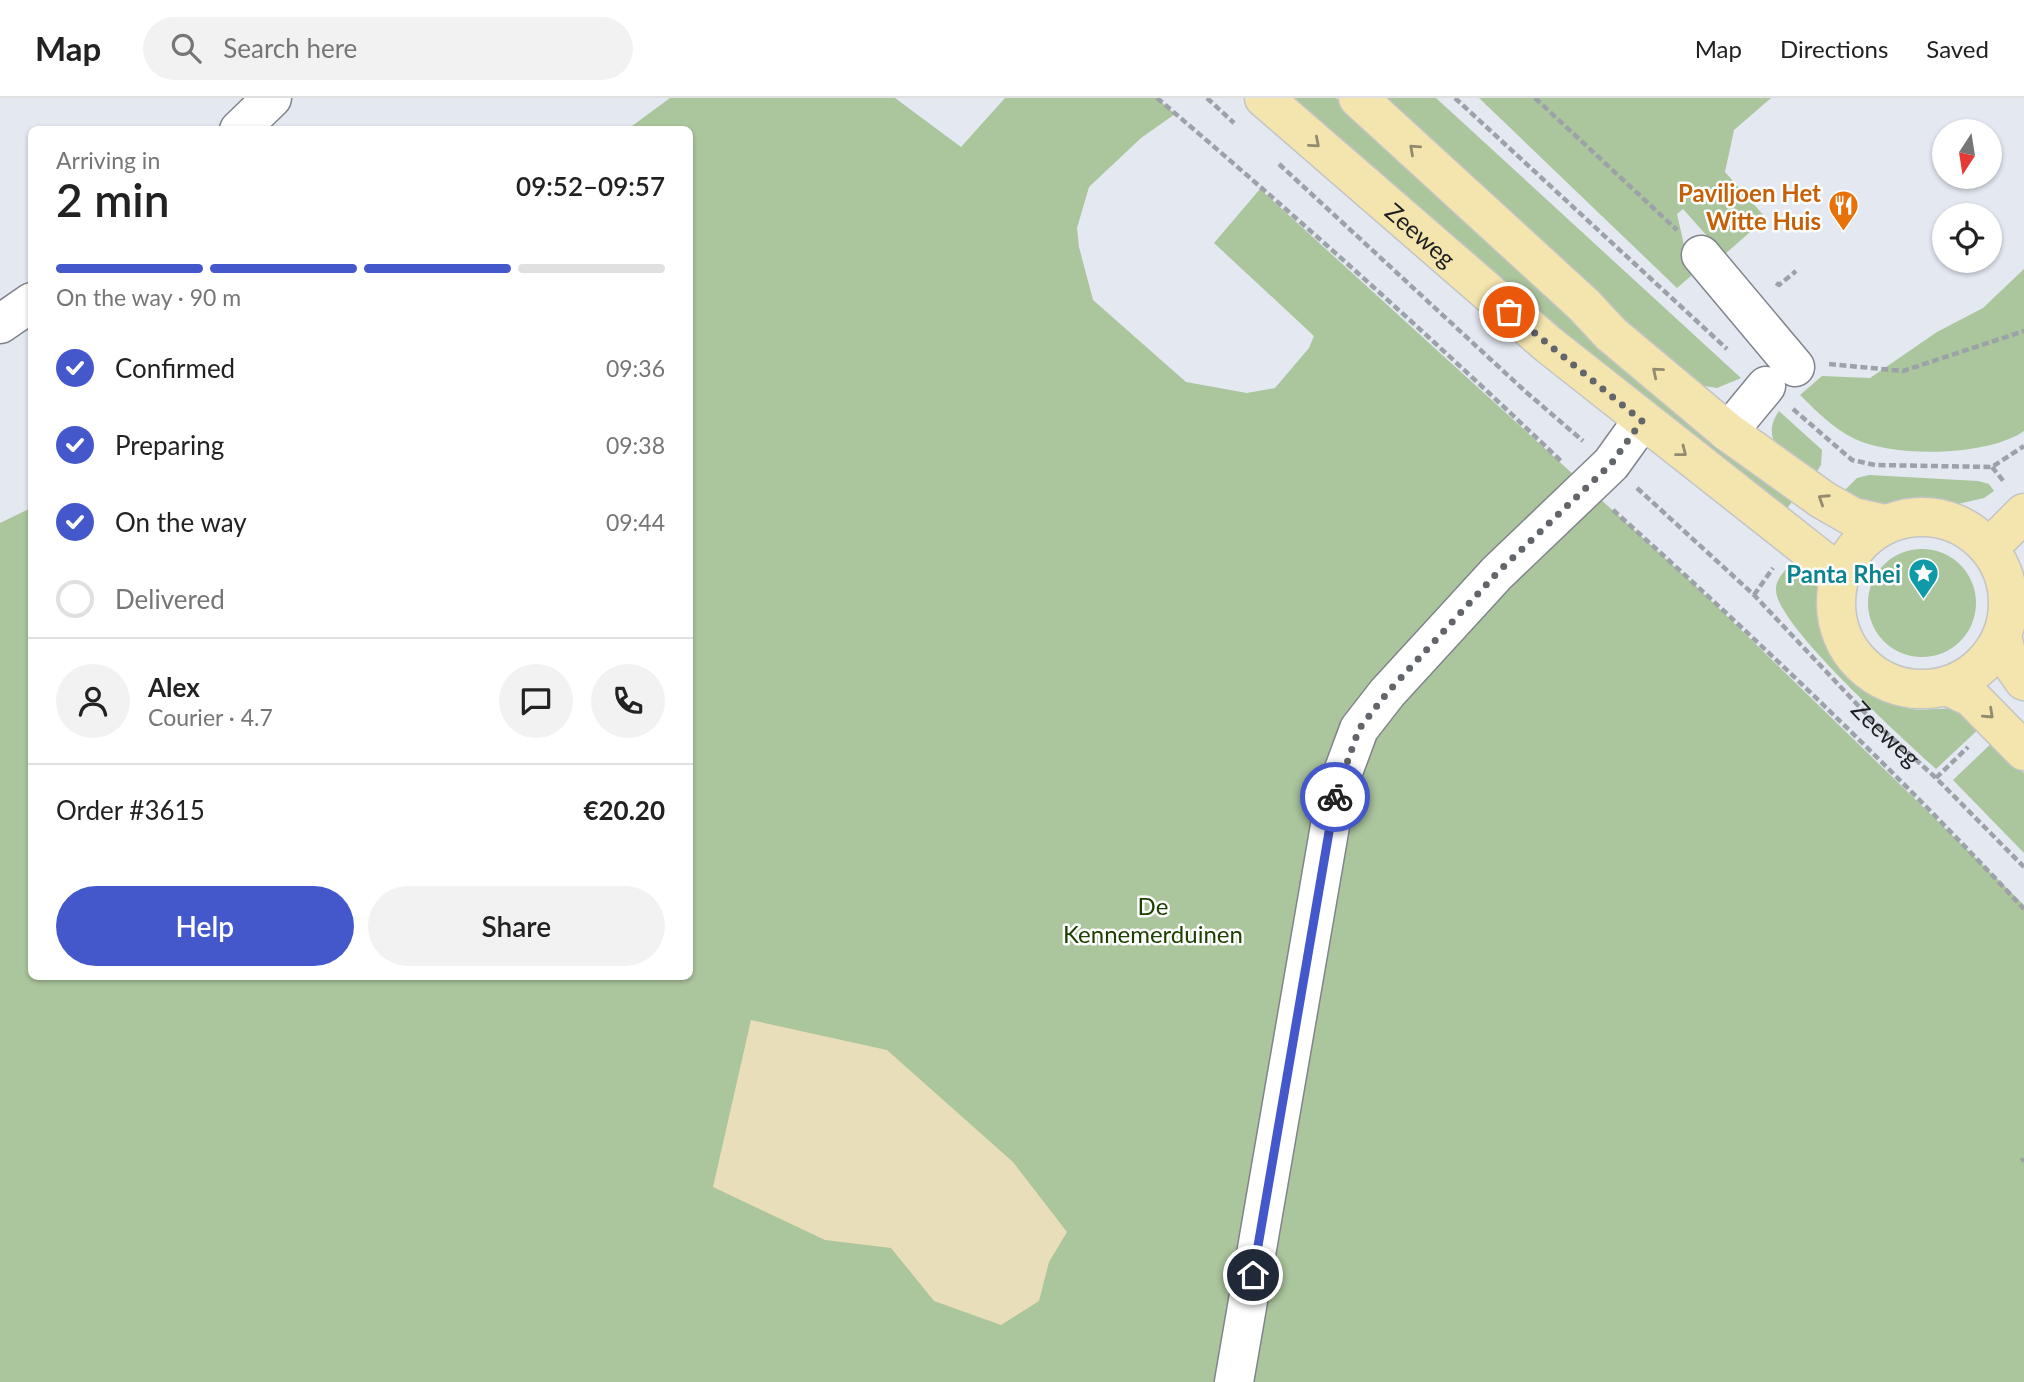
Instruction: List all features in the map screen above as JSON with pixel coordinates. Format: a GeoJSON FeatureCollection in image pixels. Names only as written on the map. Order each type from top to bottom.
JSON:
{"type":"FeatureCollection","features":[{"type":"Feature","properties":{"kind":"main road","name":"Zeeweg"},"geometry":{"type":"LineString","coordinates":[[1264,98],[1489,295],[1642,421],[1824,561],[1838,582]]}},
{"type":"Feature","properties":{"kind":"main road"},"geometry":{"type":"LineString","coordinates":[[1358,98],[1584,305],[1611,334],[1728,432],[1823,500],[1853,517],[1885,524]]}},
{"type":"Feature","properties":{"kind":"main road"},"geometry":{"type":"LineString","coordinates":[[1989,548],[2024,513]]}},
{"type":"Feature","properties":{"kind":"main road"},"geometry":{"type":"LineString","coordinates":[[2002,636],[1981,666],[1963,679],[1947,686],[1921,689],[1903,687],[1882,679],[1848,649],[1836,609],[1838,582],[1852,551],[1885,524],[1905,517],[1932,517],[1962,525],[1989,548],[2006,581],[2009,598],[2002,636],[2007,657],[2024,681]]}},
{"type":"Feature","properties":{"kind":"main road"},"geometry":{"type":"LineString","coordinates":[[1947,686],[1970,697],[2024,751]]}},
{"type":"Feature","properties":{"kind":"street"},"geometry":{"type":"LineString","coordinates":[[243,126],[272,98]]}},
{"type":"Feature","properties":{"kind":"street"},"geometry":{"type":"LineString","coordinates":[[1690,249],[1792,372],[1728,432]]}},
{"type":"Feature","properties":{"kind":"street"},"geometry":{"type":"LineString","coordinates":[[0,324],[28,305]]}},
{"type":"Feature","properties":{"kind":"street"},"geometry":{"type":"LineString","coordinates":[[1234,1382],[1336,791],[1359,729],[1387,693],[1497,573],[1611,464],[1642,421]]}},
{"type":"Feature","properties":{"kind":"path"},"geometry":{"type":"LineString","coordinates":[[1207,98],[1236,124]]}},
{"type":"Feature","properties":{"kind":"path"},"geometry":{"type":"LineString","coordinates":[[1455,98],[1694,317],[1792,372],[1852,460],[1875,465],[1992,467],[2024,446]]}},
{"type":"Feature","properties":{"kind":"path"},"geometry":{"type":"LineString","coordinates":[[1535,98],[1677,230],[1690,249]]}},
{"type":"Feature","properties":{"kind":"path","name":"Zeeweg"},"geometry":{"type":"LineString","coordinates":[[1275,160],[1526,392],[1611,464],[1754,595],[1869,716],[2024,867]]}},
{"type":"Feature","properties":{"kind":"path"},"geometry":{"type":"LineString","coordinates":[[1692,305],[1694,317]]}},
{"type":"Feature","properties":{"kind":"path"},"geometry":{"type":"LineString","coordinates":[[1792,372],[1903,371],[2024,331]]}},
{"type":"Feature","properties":{"kind":"green space","name":"De Kennemerduinen"},"geometry":{"type":"Polygon","coordinates":[[[670,98],[895,98],[961,147],[1005,98],[1157,98],[1175,114],[1141,138],[1089,187],[1077,228],[1079,247],[1093,300],[1186,382],[1247,393],[1275,388],[1309,348],[1314,336],[1214,243],[1260,189],[1699,589],[2024,905],[2024,1382],[0,1382],[0,523],[28,509],[28,980],[693,980],[693,126],[632,126],[670,98]]]}},
{"type":"Feature","properties":{"kind":"green space"},"geometry":{"type":"Polygon","coordinates":[[[1287,98],[1336,98],[1528,275],[1796,497],[1784,512],[1660,421],[1287,98]]]}},
{"type":"Feature","properties":{"kind":"green space"},"geometry":{"type":"Polygon","coordinates":[[[1378,98],[1436,98],[1741,378],[1717,388],[1692,384],[1378,98]]]}},
{"type":"Feature","properties":{"kind":"green space"},"geometry":{"type":"Polygon","coordinates":[[[1479,98],[1771,98],[1734,130],[1725,172],[1766,218],[1724,255],[1683,209],[1677,214],[1691,276],[1677,288],[1479,98]]]}},
{"type":"Feature","properties":{"kind":"green space"},"geometry":{"type":"Polygon","coordinates":[[[2024,269],[2024,431],[2008,439],[1966,450],[1941,452],[1893,449],[1872,445],[1847,435],[1800,395],[1822,376],[1870,378],[1937,332],[1983,308],[2024,269]]]}},
{"type":"Feature","properties":{"kind":"green space"},"geometry":{"type":"Polygon","coordinates":[[[1779,411],[1822,450],[1821,465],[1814,476],[1779,449],[1774,441],[1773,422],[1779,411]]]}},
{"type":"Feature","properties":{"kind":"green space"},"geometry":{"type":"Polygon","coordinates":[[[1869,475],[1978,481],[1989,484],[1994,491],[1984,498],[1958,504],[1921,499],[1872,505],[1841,494],[1857,478],[1869,475]]]}},
{"type":"Feature","properties":{"kind":"green space"},"geometry":{"type":"Polygon","coordinates":[[[1922,549],[1943,553],[1960,565],[1972,582],[1976,603],[1972,624],[1960,641],[1943,653],[1922,657],[1901,653],[1884,641],[1872,624],[1868,603],[1872,582],[1884,565],[1901,553],[1922,549]]]}},
{"type":"Feature","properties":{"kind":"green space"},"geometry":{"type":"Polygon","coordinates":[[[1799,555],[1818,586],[1824,641],[1835,661],[1853,681],[1886,702],[1917,709],[1955,709],[1983,725],[1936,769],[1819,655],[1782,607],[1776,585],[1799,555]]]}},
{"type":"Feature","properties":{"kind":"green space"},"geometry":{"type":"Polygon","coordinates":[[[1996,739],[2024,773],[2024,853],[1953,780],[1996,739]]]}},
{"type":"Feature","properties":{"kind":"sand"},"geometry":{"type":"Polygon","coordinates":[[[751,1020],[887,1050],[1013,1162],[1067,1232],[1049,1262],[1039,1301],[1001,1325],[934,1301],[891,1248],[825,1240],[713,1187],[751,1020]]]}},
{"type":"Feature","properties":{"kind":"way so far"},"geometry":{"type":"LineString","coordinates":[[1335,797],[1359,729],[1387,693],[1497,573],[1611,464],[1642,421],[1509,312]]}},
{"type":"Feature","properties":{"kind":"place","name":"Paviljoen Het Witte Huis"},"geometry":{"type":"Point","coordinates":[1844,233]}},
{"type":"Feature","properties":{"kind":"place","name":"Panta Rhei"},"geometry":{"type":"Point","coordinates":[1924,600]}},
{"type":"Feature","properties":{"kind":"route"},"geometry":{"type":"LineString","coordinates":[[1253,1275],[1335,797]]}}]}
